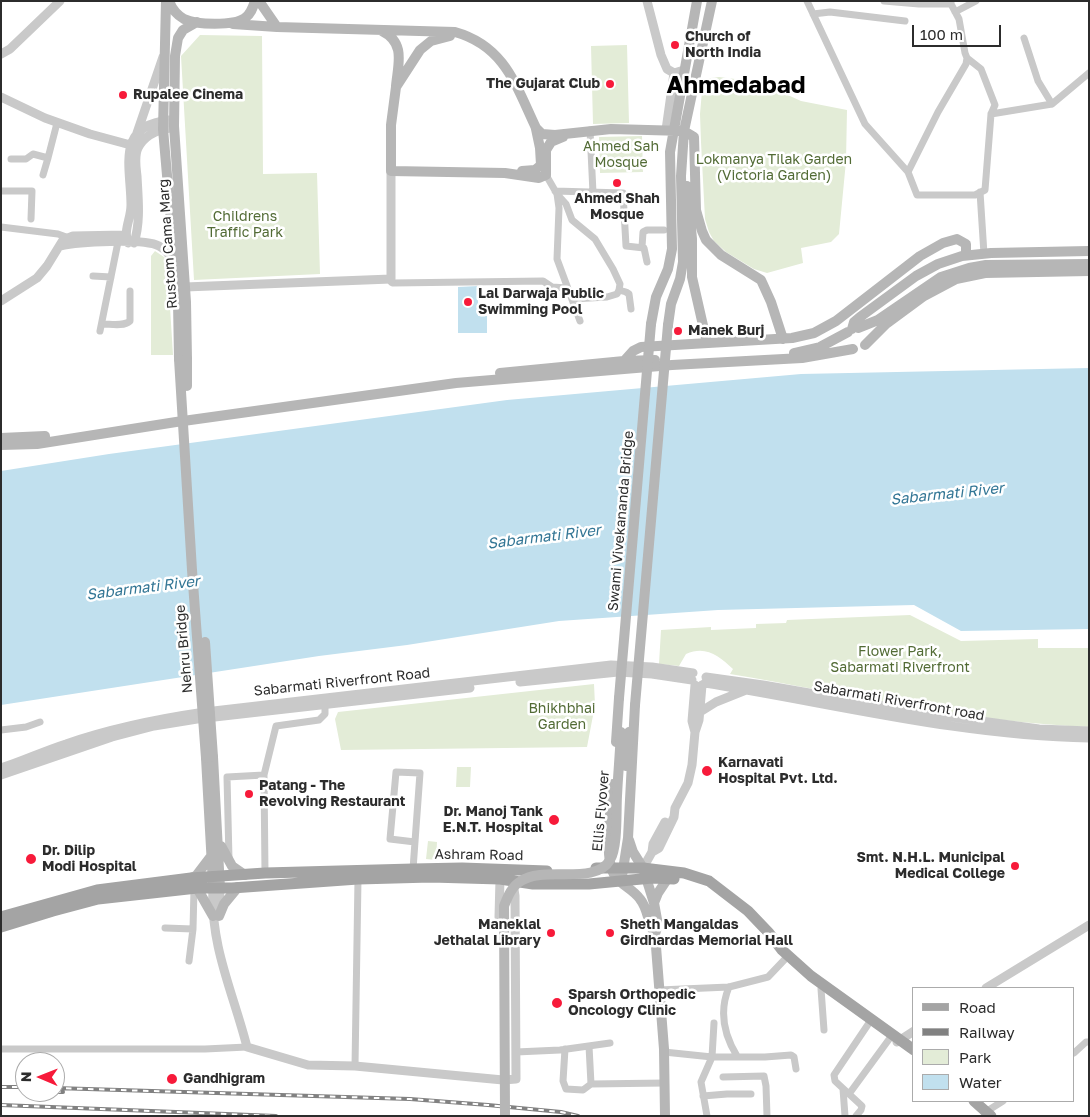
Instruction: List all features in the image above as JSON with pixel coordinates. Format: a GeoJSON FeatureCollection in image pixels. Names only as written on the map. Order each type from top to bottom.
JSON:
{"type":"FeatureCollection","features":[{"type":"Feature","properties":{"kind":"main road","name":"Rustom Cama Marg"},"geometry":{"type":"LineString","coordinates":[[167,1],[179,15],[190,21],[197,22]]}},
{"type":"Feature","properties":{"kind":"main road","name":"Rustom Cama Marg"},"geometry":{"type":"LineString","coordinates":[[167,1],[163,125],[183,359]]}},
{"type":"Feature","properties":{"kind":"main road"},"geometry":{"type":"LineString","coordinates":[[233,24],[245,18],[251,11],[255,1]]}},
{"type":"Feature","properties":{"kind":"main road"},"geometry":{"type":"LineString","coordinates":[[259,1],[277,27]]}},
{"type":"Feature","properties":{"kind":"main road"},"geometry":{"type":"LineString","coordinates":[[698,1],[679,71],[675,131],[686,173],[692,247],[692,277],[707,343]]}},
{"type":"Feature","properties":{"kind":"main road"},"geometry":{"type":"LineString","coordinates":[[675,131],[712,1]]}},
{"type":"Feature","properties":{"kind":"main road","name":"Rustom Cama Marg"},"geometry":{"type":"LineString","coordinates":[[183,359],[185,286],[174,124],[175,47],[183,30],[197,22]]}},
{"type":"Feature","properties":{"kind":"main road"},"geometry":{"type":"LineString","coordinates":[[197,22],[382,31],[446,31],[480,41],[498,56],[513,80],[536,128],[541,165],[536,170],[505,173],[391,171],[392,125],[399,49],[391,36],[382,31]]}},
{"type":"Feature","properties":{"kind":"main road"},"geometry":{"type":"LineString","coordinates":[[396,87],[420,50],[431,40],[444,36],[464,35]]}},
{"type":"Feature","properties":{"kind":"main road"},"geometry":{"type":"LineString","coordinates":[[536,128],[542,134],[555,135],[611,129],[675,131],[694,137],[696,210],[702,232],[706,240],[720,255],[761,280],[771,302],[783,339]]}},
{"type":"Feature","properties":{"kind":"main road","name":"Swami Vivekananda Bridge"},"geometry":{"type":"LineString","coordinates":[[619,717],[650,324],[656,297],[668,269],[672,249],[670,152],[665,140],[675,131]]}},
{"type":"Feature","properties":{"kind":"main road"},"geometry":{"type":"LineString","coordinates":[[505,173],[539,178],[546,175],[546,150],[551,142],[573,133]]}},
{"type":"Feature","properties":{"kind":"main road"},"geometry":{"type":"LineString","coordinates":[[621,882],[628,838],[634,712],[668,325],[671,304],[680,279],[683,262],[681,158]]}},
{"type":"Feature","properties":{"kind":"main road"},"geometry":{"type":"LineString","coordinates":[[624,361],[640,346],[783,339],[814,333],[836,321],[920,256],[942,243],[957,239],[966,244],[966,256]]}},
{"type":"Feature","properties":{"kind":"main road"},"geometry":{"type":"LineString","coordinates":[[853,349],[848,347],[845,337],[852,329],[854,322],[916,276],[938,264],[966,256],[984,254],[1089,250]]}},
{"type":"Feature","properties":{"kind":"main road"},"geometry":{"type":"LineString","coordinates":[[1,438],[37,437],[174,415],[458,378],[624,361],[800,352],[820,347],[852,329],[878,320],[941,277],[970,268],[986,265],[1089,264]]}},
{"type":"Feature","properties":{"kind":"main road"},"geometry":{"type":"LineString","coordinates":[[1,446],[37,444],[176,422],[456,383],[653,366],[802,358],[860,349],[886,324],[924,296],[956,278],[985,273],[1089,271]]}},
{"type":"Feature","properties":{"kind":"main road"},"geometry":{"type":"LineString","coordinates":[[852,329],[863,330],[866,334],[865,345]]}},
{"type":"Feature","properties":{"kind":"main road","name":"Nehru Bridge"},"geometry":{"type":"LineString","coordinates":[[183,359],[210,757],[219,843],[216,882]]}},
{"type":"Feature","properties":{"kind":"main road","name":"Ellis Flyover"},"geometry":{"type":"LineString","coordinates":[[510,1116],[509,920],[511,905],[517,892],[533,881],[540,879],[582,879],[594,877],[606,872],[615,864],[619,853],[626,758],[634,712]]}},
{"type":"Feature","properties":{"kind":"main road"},"geometry":{"type":"LineString","coordinates":[[619,717],[609,838],[610,867],[617,879],[635,892],[642,900],[650,927],[655,934]]}},
{"type":"Feature","properties":{"kind":"main road","name":"Ellis Flyover"},"geometry":{"type":"LineString","coordinates":[[505,1116],[504,906],[511,890],[520,881],[528,877],[591,873],[602,869],[610,861],[616,832],[622,732],[619,717]]}},
{"type":"Feature","properties":{"kind":"main road","name":"Nehru Bridge"},"geometry":{"type":"LineString","coordinates":[[210,757],[212,855],[216,882]]}},
{"type":"Feature","properties":{"kind":"main road"},"geometry":{"type":"LineString","coordinates":[[628,838],[644,874],[654,903],[658,925],[655,934],[664,1052],[665,1116]]}},
{"type":"Feature","properties":{"kind":"main road"},"geometry":{"type":"LineString","coordinates":[[219,843],[235,869],[245,875]]}},
{"type":"Feature","properties":{"kind":"main road"},"geometry":{"type":"LineString","coordinates":[[212,855],[196,876],[194,885],[215,918],[238,887]]}},
{"type":"Feature","properties":{"kind":"main road","name":"Ashram Road"},"geometry":{"type":"LineString","coordinates":[[1,928],[52,911],[98,900],[216,882],[245,875],[462,868],[539,872],[623,867],[644,874],[706,887],[744,916],[821,989],[869,1023],[912,1049]]}},
{"type":"Feature","properties":{"kind":"main road","name":"Ashram Road"},"geometry":{"type":"LineString","coordinates":[[216,882],[238,887],[358,879],[431,877],[500,879],[533,884],[589,884],[621,882],[644,874],[684,873],[709,881],[748,911],[787,957],[912,1054]]}},
{"type":"Feature","properties":{"kind":"main road"},"geometry":{"type":"LineString","coordinates":[[654,903],[668,878]]}},
{"type":"Feature","properties":{"kind":"main road","name":"Ashram Road"},"geometry":{"type":"LineString","coordinates":[[1,917],[97,890],[194,885]]}},
{"type":"Feature","properties":{"kind":"main road"},"geometry":{"type":"LineString","coordinates":[[967,1102],[985,1115]]}},
{"type":"Feature","properties":{"kind":"main road"},"geometry":{"type":"LineString","coordinates":[[975,1102],[985,1115]]}},
{"type":"Feature","properties":{"kind":"street"},"geometry":{"type":"LineString","coordinates":[[1,54],[10,49],[60,1]]}},
{"type":"Feature","properties":{"kind":"street"},"geometry":{"type":"LineString","coordinates":[[647,1],[661,55],[668,69],[679,71]]}},
{"type":"Feature","properties":{"kind":"street"},"geometry":{"type":"LineString","coordinates":[[807,1],[865,124],[908,172],[917,195],[975,195],[985,190],[991,114],[995,105],[981,69],[967,58]]}},
{"type":"Feature","properties":{"kind":"street"},"geometry":{"type":"LineString","coordinates":[[884,1],[919,4],[950,3],[959,19],[967,58],[966,64],[938,112],[908,172]]}},
{"type":"Feature","properties":{"kind":"street"},"geometry":{"type":"LineString","coordinates":[[955,12],[976,1]]}},
{"type":"Feature","properties":{"kind":"street"},"geometry":{"type":"LineString","coordinates":[[813,14],[830,12],[905,21]]}},
{"type":"Feature","properties":{"kind":"street"},"geometry":{"type":"LineString","coordinates":[[1024,38],[1038,81],[1052,104]]}},
{"type":"Feature","properties":{"kind":"street"},"geometry":{"type":"LineString","coordinates":[[60,246],[85,242],[129,240],[138,226],[134,146],[165,53]]}},
{"type":"Feature","properties":{"kind":"street"},"geometry":{"type":"LineString","coordinates":[[991,114],[1052,104],[1089,74]]}},
{"type":"Feature","properties":{"kind":"street"},"geometry":{"type":"LineString","coordinates":[[1,97],[57,122],[90,134],[134,146],[163,125]]}},
{"type":"Feature","properties":{"kind":"street"},"geometry":{"type":"LineString","coordinates":[[44,175],[57,122]]}},
{"type":"Feature","properties":{"kind":"street"},"geometry":{"type":"LineString","coordinates":[[137,133],[150,124],[174,124]]}},
{"type":"Feature","properties":{"kind":"street"},"geometry":{"type":"LineString","coordinates":[[590,130],[593,193]]}},
{"type":"Feature","properties":{"kind":"street"},"geometry":{"type":"LineString","coordinates":[[11,158],[26,159],[33,154],[48,158]]}},
{"type":"Feature","properties":{"kind":"street"},"geometry":{"type":"LineString","coordinates":[[391,171],[391,279],[393,283],[543,281],[552,286],[568,288]]}},
{"type":"Feature","properties":{"kind":"street"},"geometry":{"type":"LineString","coordinates":[[546,175],[566,204],[572,220],[595,239],[614,269],[620,284],[617,294],[607,297],[573,299]]}},
{"type":"Feature","properties":{"kind":"street"},"geometry":{"type":"LineString","coordinates":[[1,191],[32,191],[31,219]]}},
{"type":"Feature","properties":{"kind":"street"},"geometry":{"type":"LineString","coordinates":[[556,192],[624,194],[626,246],[642,247]]}},
{"type":"Feature","properties":{"kind":"street"},"geometry":{"type":"LineString","coordinates":[[556,192],[558,208],[558,259],[580,322]]}},
{"type":"Feature","properties":{"kind":"street"},"geometry":{"type":"LineString","coordinates":[[980,192],[984,254]]}},
{"type":"Feature","properties":{"kind":"street"},"geometry":{"type":"LineString","coordinates":[[1,227],[22,228],[58,234],[69,238]]}},
{"type":"Feature","properties":{"kind":"street"},"geometry":{"type":"LineString","coordinates":[[646,262],[645,249],[642,247],[643,232],[647,230],[664,230]]}},
{"type":"Feature","properties":{"kind":"street"},"geometry":{"type":"LineString","coordinates":[[1,300],[37,278],[64,240],[69,238],[95,235],[158,245],[165,249],[174,264]]}},
{"type":"Feature","properties":{"kind":"street"},"geometry":{"type":"LineString","coordinates":[[118,242],[101,327],[126,324],[130,321],[130,291]]}},
{"type":"Feature","properties":{"kind":"street"},"geometry":{"type":"LineString","coordinates":[[93,276],[111,277]]}},
{"type":"Feature","properties":{"kind":"street"},"geometry":{"type":"LineString","coordinates":[[185,286],[391,279]]}},
{"type":"Feature","properties":{"kind":"street"},"geometry":{"type":"LineString","coordinates":[[619,290],[629,294],[631,309]]}},
{"type":"Feature","properties":{"kind":"street","name":"Sabarmati Riverfront Road"},"geometry":{"type":"LineString","coordinates":[[1,776],[83,738],[153,720],[205,712],[326,701],[611,665],[652,667],[699,680]]}},
{"type":"Feature","properties":{"kind":"street"},"geometry":{"type":"LineString","coordinates":[[644,874],[653,844],[669,815],[676,808],[688,782],[692,765],[695,732],[700,712],[699,680]]}},
{"type":"Feature","properties":{"kind":"street"},"geometry":{"type":"LineString","coordinates":[[695,732],[692,721],[699,680]]}},
{"type":"Feature","properties":{"kind":"street","name":"Sabarmati Riverfront road"},"geometry":{"type":"LineString","coordinates":[[699,680],[746,690],[786,692]]}},
{"type":"Feature","properties":{"kind":"street","name":"Sabarmati Riverfront road"},"geometry":{"type":"LineString","coordinates":[[699,680],[786,692],[929,722],[1089,738]]}},
{"type":"Feature","properties":{"kind":"street"},"geometry":{"type":"LineString","coordinates":[[700,712],[716,702],[746,690]]}},
{"type":"Feature","properties":{"kind":"street"},"geometry":{"type":"LineString","coordinates":[[265,874],[264,775],[276,726],[319,720],[325,714],[326,701]]}},
{"type":"Feature","properties":{"kind":"street"},"geometry":{"type":"LineString","coordinates":[[1,730],[26,727],[40,722]]}},
{"type":"Feature","properties":{"kind":"street","name":"Sabarmati Riverfront road"},"geometry":{"type":"LineString","coordinates":[[1036,733],[1089,731]]}},
{"type":"Feature","properties":{"kind":"street","name":"Sabarmati Riverfront Road"},"geometry":{"type":"LineString","coordinates":[[1,768],[24,764]]}},
{"type":"Feature","properties":{"kind":"street"},"geometry":{"type":"LineString","coordinates":[[413,869],[415,842],[420,773],[396,772],[390,839],[415,842]]}},
{"type":"Feature","properties":{"kind":"street"},"geometry":{"type":"LineString","coordinates":[[229,860],[228,776],[264,775]]}},
{"type":"Feature","properties":{"kind":"street"},"geometry":{"type":"LineString","coordinates":[[354,1066],[358,879]]}},
{"type":"Feature","properties":{"kind":"street"},"geometry":{"type":"LineString","coordinates":[[500,879],[503,1080]]}},
{"type":"Feature","properties":{"kind":"street"},"geometry":{"type":"LineString","coordinates":[[216,882],[215,918],[220,958],[247,1047]]}},
{"type":"Feature","properties":{"kind":"street"},"geometry":{"type":"LineString","coordinates":[[1,1049],[197,1049],[247,1047],[308,1065],[354,1066],[503,1080],[516,1078],[515,896],[513,882]]}},
{"type":"Feature","properties":{"kind":"street"},"geometry":{"type":"LineString","coordinates":[[189,961],[193,929],[194,885]]}},
{"type":"Feature","properties":{"kind":"street"},"geometry":{"type":"LineString","coordinates":[[988,987],[1089,925]]}},
{"type":"Feature","properties":{"kind":"street"},"geometry":{"type":"LineString","coordinates":[[165,928],[193,929]]}},
{"type":"Feature","properties":{"kind":"street"},"geometry":{"type":"LineString","coordinates":[[660,990],[729,987],[768,977],[787,957]]}},
{"type":"Feature","properties":{"kind":"street"},"geometry":{"type":"LineString","coordinates":[[729,987],[725,996],[724,1015],[728,1041],[737,1056]]}},
{"type":"Feature","properties":{"kind":"street"},"geometry":{"type":"LineString","coordinates":[[821,989],[824,1030]]}},
{"type":"Feature","properties":{"kind":"street"},"geometry":{"type":"LineString","coordinates":[[707,1116],[701,1082],[712,1056],[714,1023]]}},
{"type":"Feature","properties":{"kind":"street"},"geometry":{"type":"LineString","coordinates":[[856,1116],[862,1106],[834,1080],[835,1072],[869,1023]]}},
{"type":"Feature","properties":{"kind":"street"},"geometry":{"type":"LineString","coordinates":[[845,1116],[846,1091],[896,1040],[912,1032]]}},
{"type":"Feature","properties":{"kind":"street"},"geometry":{"type":"LineString","coordinates":[[1075,1051],[1086,1042],[1089,1042]]}},
{"type":"Feature","properties":{"kind":"street"},"geometry":{"type":"LineString","coordinates":[[516,1052],[564,1049],[610,1043]]}},
{"type":"Feature","properties":{"kind":"street"},"geometry":{"type":"LineString","coordinates":[[589,1046],[590,1084]]}},
{"type":"Feature","properties":{"kind":"street"},"geometry":{"type":"LineString","coordinates":[[564,1049],[563,1081],[566,1089],[583,1090],[590,1084],[665,1083]]}},
{"type":"Feature","properties":{"kind":"street"},"geometry":{"type":"LineString","coordinates":[[664,1052],[712,1056],[765,1057],[791,1055],[794,1056],[796,1069]]}},
{"type":"Feature","properties":{"kind":"street"},"geometry":{"type":"LineString","coordinates":[[723,1077],[764,1076],[767,1116]]}},
{"type":"Feature","properties":{"kind":"street"},"geometry":{"type":"LineString","coordinates":[[703,1096],[751,1094]]}},
{"type":"Feature","properties":{"kind":"street"},"geometry":{"type":"LineString","coordinates":[[985,1115],[1001,1102]]}},
{"type":"Feature","properties":{"kind":"green space","name":"Childrens Traffic Park"},"geometry":{"type":"Polygon","coordinates":[[[200,35],[262,36],[263,174],[317,173],[320,274],[194,280],[181,56],[200,35]]]}},
{"type":"Feature","properties":{"kind":"green space","name":"The Gujarat Club"},"geometry":{"type":"Polygon","coordinates":[[[627,45],[629,123],[593,124],[591,46],[627,45]]]}},
{"type":"Feature","properties":{"kind":"green space","name":"Lokmanya Tilak Garden (Victoria Garden)"},"geometry":{"type":"Polygon","coordinates":[[[719,77],[759,82],[801,101],[847,110],[846,161],[839,234],[831,242],[801,248],[803,263],[767,273],[754,269],[726,252],[714,241],[709,232],[705,219],[700,114],[703,79],[719,77]]]}},
{"type":"Feature","properties":{"kind":"green space","name":"Ahmed Sah Mosque"},"geometry":{"type":"Polygon","coordinates":[[[642,136],[643,172],[600,173],[599,137],[642,136]]]}},
{"type":"Feature","properties":{"kind":"green space"},"geometry":{"type":"Polygon","coordinates":[[[155,251],[167,259],[173,355],[151,355],[151,256],[155,251]]]}},
{"type":"Feature","properties":{"kind":"green space","name":"Flower Park, Sabarmati Riverfront"},"geometry":{"type":"Polygon","coordinates":[[[910,615],[961,641],[1038,639],[1038,648],[1089,648],[1089,727],[1044,724],[954,713],[730,674],[733,669],[717,656],[706,651],[686,654],[679,666],[659,664],[661,630],[711,627],[711,630],[756,628],[756,624],[786,623],[787,620],[910,615]]]}},
{"type":"Feature","properties":{"kind":"green space","name":"Bhikhbhai Garden"},"geometry":{"type":"Polygon","coordinates":[[[594,684],[595,705],[587,747],[341,750],[335,719],[338,712],[594,684]]]}},
{"type":"Feature","properties":{"kind":"green space"},"geometry":{"type":"Polygon","coordinates":[[[457,767],[471,767],[470,787],[456,787],[457,767]]]}},
{"type":"Feature","properties":{"kind":"green space"},"geometry":{"type":"Polygon","coordinates":[[[428,841],[437,842],[436,860],[426,859],[428,841]]]}},
{"type":"Feature","properties":{"kind":"water","name":"Lal Darwaja Public Swimming Pool"},"geometry":{"type":"Polygon","coordinates":[[[478,286],[478,316],[487,316],[487,333],[458,333],[458,287],[478,286]]]}},
{"type":"Feature","properties":{"kind":"water","name":"Sabarmati River"},"geometry":{"type":"Polygon","coordinates":[[[1089,368],[1089,629],[961,631],[914,605],[718,610],[559,621],[1,705],[1,471],[109,454],[507,400],[801,374],[1089,368]]]}},
{"type":"Feature","properties":{"kind":"railway"},"geometry":{"type":"LineString","coordinates":[[1,1087],[15,1087]]}},
{"type":"Feature","properties":{"kind":"railway"},"geometry":{"type":"LineString","coordinates":[[65,1088],[410,1099],[561,1112],[578,1116]]}},
{"type":"Feature","properties":{"kind":"railway"},"geometry":{"type":"LineString","coordinates":[[1,1105],[276,1116]]}},
{"type":"Feature","properties":{"kind":"place","name":"Church of North India"},"geometry":{"type":"Point","coordinates":[675,45]}},
{"type":"Feature","properties":{"kind":"place","name":"The Gujarat Club"},"geometry":{"type":"Point","coordinates":[610,84]}},
{"type":"Feature","properties":{"kind":"place","name":"Rupalee Cinema"},"geometry":{"type":"Point","coordinates":[123,95]}},
{"type":"Feature","properties":{"kind":"place","name":"Ahmed Shah Mosque"},"geometry":{"type":"Point","coordinates":[617,183]}},
{"type":"Feature","properties":{"kind":"place","name":"Lal Darwaja Public Swimming Pool"},"geometry":{"type":"Point","coordinates":[468,302]}},
{"type":"Feature","properties":{"kind":"place","name":"Manek Burj"},"geometry":{"type":"Point","coordinates":[678,331]}},
{"type":"Feature","properties":{"kind":"place","name":"Karnavati Hospital Pvt. Ltd."},"geometry":{"type":"Point","coordinates":[707,771]}},
{"type":"Feature","properties":{"kind":"place","name":"Patang - The Revolving Restaurant"},"geometry":{"type":"Point","coordinates":[249,794]}},
{"type":"Feature","properties":{"kind":"place","name":"Dr. Manoj Tank E.N.T. Hospital"},"geometry":{"type":"Point","coordinates":[554,820]}},
{"type":"Feature","properties":{"kind":"place","name":"Dr. Dilip Modi Hospital"},"geometry":{"type":"Point","coordinates":[31,859]}},
{"type":"Feature","properties":{"kind":"place","name":"Smt. N.H.L. Municipal Medical College"},"geometry":{"type":"Point","coordinates":[1015,866]}},
{"type":"Feature","properties":{"kind":"place","name":"Maneklal Jethalal Library"},"geometry":{"type":"Point","coordinates":[551,933]}},
{"type":"Feature","properties":{"kind":"place","name":"Sheth Mangaldas Girdhardas Memorial Hall"},"geometry":{"type":"Point","coordinates":[610,933]}},
{"type":"Feature","properties":{"kind":"place","name":"Sparsh Orthopedic Oncology Clinic"},"geometry":{"type":"Point","coordinates":[557,1003]}},
{"type":"Feature","properties":{"kind":"place","name":"Gandhigram"},"geometry":{"type":"Point","coordinates":[172,1079]}},
{"type":"Feature","properties":{"kind":"district","name":"Ahmedabad"},"geometry":{"type":"Point","coordinates":[736,85]}}]}
